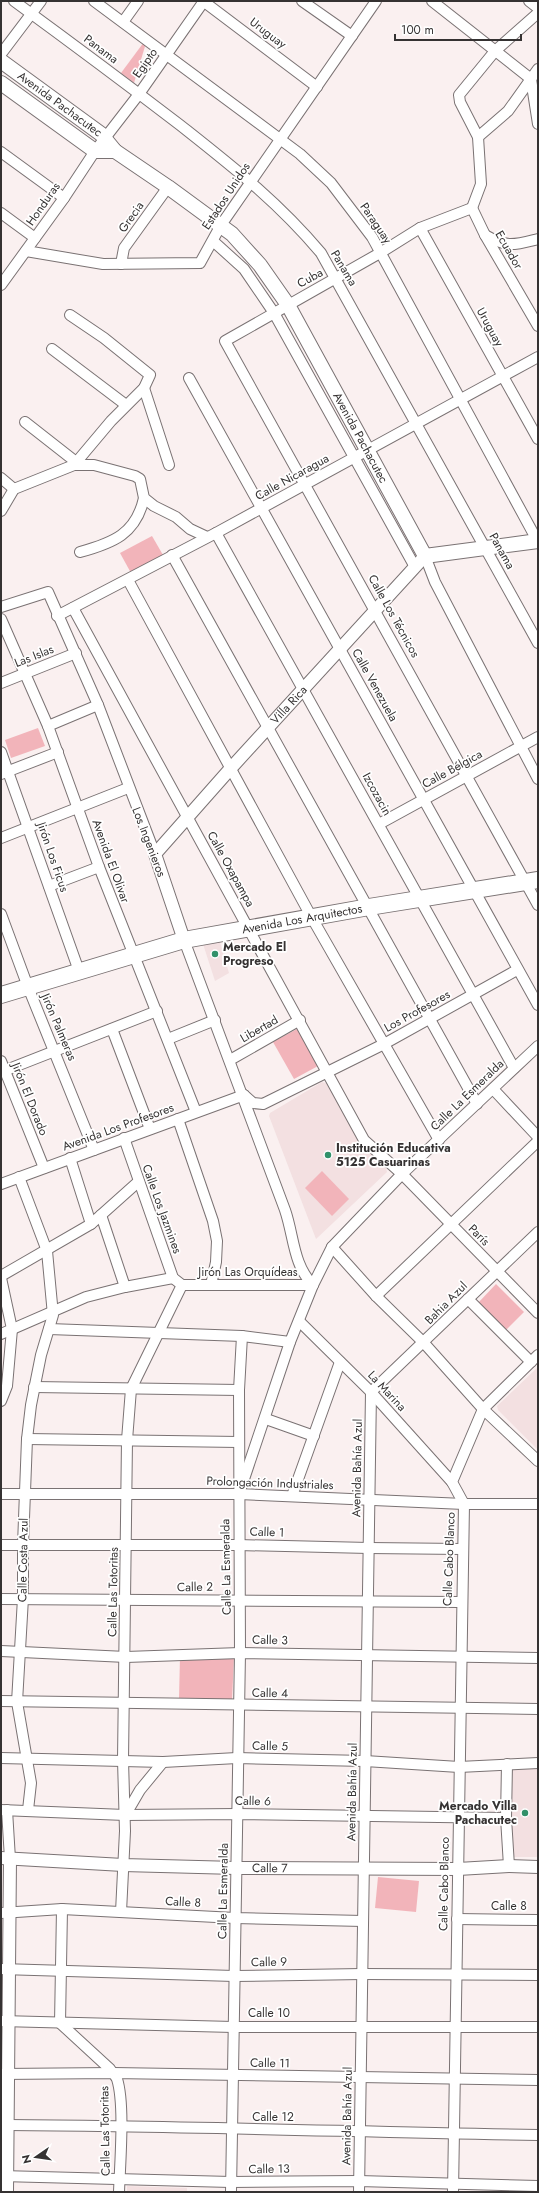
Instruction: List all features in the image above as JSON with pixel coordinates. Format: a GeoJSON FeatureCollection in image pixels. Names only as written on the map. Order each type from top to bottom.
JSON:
{"type":"FeatureCollection","features":[{"type":"Feature","properties":{"kind":"main road","name":"Avenida Pachacutec"},"geometry":{"type":"LineString","coordinates":[[1,61],[105,139],[115,151],[168,186],[221,225],[232,234],[260,265],[288,306],[361,454],[420,562]]}},
{"type":"Feature","properties":{"kind":"main road","name":"Avenida Pachacutec"},"geometry":{"type":"LineString","coordinates":[[1,82],[95,150],[115,151]]}},
{"type":"Feature","properties":{"kind":"main road"},"geometry":{"type":"LineString","coordinates":[[420,562],[486,549],[538,541]]}},
{"type":"Feature","properties":{"kind":"main road","name":"Avenida Los Arquitectos"},"geometry":{"type":"LineString","coordinates":[[1,995],[133,954],[184,940],[368,907],[531,881]]}},
{"type":"Feature","properties":{"kind":"street","name":"Panama"},"geometry":{"type":"LineString","coordinates":[[14,1],[139,94],[252,181],[284,211],[309,240],[336,278],[414,424],[538,643]]}},
{"type":"Feature","properties":{"kind":"street"},"geometry":{"type":"LineString","coordinates":[[1,54],[41,1]]}},
{"type":"Feature","properties":{"kind":"street","name":"Paraguay"},"geometry":{"type":"LineString","coordinates":[[94,1],[281,139],[300,154],[331,183],[372,237],[459,399],[538,541]]}},
{"type":"Feature","properties":{"kind":"street"},"geometry":{"type":"LineString","coordinates":[[123,22],[138,1]]}},
{"type":"Feature","properties":{"kind":"street","name":"Egipto"},"geometry":{"type":"LineString","coordinates":[[105,139],[139,94],[204,1]]}},
{"type":"Feature","properties":{"kind":"street","name":"Uruguay"},"geometry":{"type":"LineString","coordinates":[[204,1],[317,87]]}},
{"type":"Feature","properties":{"kind":"street"},"geometry":{"type":"LineString","coordinates":[[302,1],[352,36]]}},
{"type":"Feature","properties":{"kind":"street","name":"Estados Unidos"},"geometry":{"type":"LineString","coordinates":[[26,251],[103,264],[200,263],[221,225],[376,1]]}},
{"type":"Feature","properties":{"kind":"street"},"geometry":{"type":"LineString","coordinates":[[432,1],[531,80],[538,124]]}},
{"type":"Feature","properties":{"kind":"street"},"geometry":{"type":"LineString","coordinates":[[529,1],[538,8]]}},
{"type":"Feature","properties":{"kind":"street"},"geometry":{"type":"LineString","coordinates":[[472,208],[481,184],[478,137],[460,102],[459,95],[495,51],[538,13]]}},
{"type":"Feature","properties":{"kind":"street"},"geometry":{"type":"LineString","coordinates":[[478,137],[508,111],[538,69]]}},
{"type":"Feature","properties":{"kind":"street","name":"Honduras"},"geometry":{"type":"LineString","coordinates":[[3,279],[26,251],[64,198],[95,150],[105,139]]}},
{"type":"Feature","properties":{"kind":"street"},"geometry":{"type":"LineString","coordinates":[[1,152],[64,198]]}},
{"type":"Feature","properties":{"kind":"street","name":"Grecia"},"geometry":{"type":"LineString","coordinates":[[121,264],[124,248],[168,186]]}},
{"type":"Feature","properties":{"kind":"street","name":"Cuba"},"geometry":{"type":"LineString","coordinates":[[225,341],[380,253],[420,228],[472,208]]}},
{"type":"Feature","properties":{"kind":"street","name":"Ecuador"},"geometry":{"type":"LineString","coordinates":[[472,208],[485,235],[538,326]]}},
{"type":"Feature","properties":{"kind":"street"},"geometry":{"type":"LineString","coordinates":[[1,213],[35,238]]}},
{"type":"Feature","properties":{"kind":"street","name":"Uruguay"},"geometry":{"type":"LineString","coordinates":[[420,228],[538,439]]}},
{"type":"Feature","properties":{"kind":"street"},"geometry":{"type":"LineString","coordinates":[[485,235],[501,244],[516,244],[538,239]]}},
{"type":"Feature","properties":{"kind":"street","name":"Avenida Pachacutec"},"geometry":{"type":"LineString","coordinates":[[213,241],[244,269],[274,313],[361,454]]}},
{"type":"Feature","properties":{"kind":"street"},"geometry":{"type":"LineString","coordinates":[[70,315],[104,338],[150,375],[144,388],[126,405],[75,464]]}},
{"type":"Feature","properties":{"kind":"street","name":"Calle Los Técnicos"},"geometry":{"type":"LineString","coordinates":[[225,341],[376,610],[466,775],[531,881],[538,904]]}},
{"type":"Feature","properties":{"kind":"street"},"geometry":{"type":"LineString","coordinates":[[52,348],[126,405]]}},
{"type":"Feature","properties":{"kind":"street","name":"Calle Nicaragua"},"geometry":{"type":"LineString","coordinates":[[57,616],[216,533],[502,375],[538,357]]}},
{"type":"Feature","properties":{"kind":"street","name":"Calle Venezuela"},"geometry":{"type":"LineString","coordinates":[[189,378],[260,509],[340,648],[517,970],[538,1005]]}},
{"type":"Feature","properties":{"kind":"street"},"geometry":{"type":"LineString","coordinates":[[144,388],[169,465]]}},
{"type":"Feature","properties":{"kind":"street"},"geometry":{"type":"LineString","coordinates":[[25,422],[75,464]]}},
{"type":"Feature","properties":{"kind":"street"},"geometry":{"type":"LineString","coordinates":[[1,511],[14,489],[75,464],[94,465],[135,476],[140,479],[144,498],[141,512],[135,523],[114,541],[80,552]]}},
{"type":"Feature","properties":{"kind":"street"},"geometry":{"type":"LineString","coordinates":[[1,478],[14,489]]}},
{"type":"Feature","properties":{"kind":"street"},"geometry":{"type":"LineString","coordinates":[[144,498],[154,506],[176,517],[190,529],[207,537]]}},
{"type":"Feature","properties":{"kind":"street","name":"Izcozacin"},"geometry":{"type":"LineString","coordinates":[[216,533],[514,1068]]}},
{"type":"Feature","properties":{"kind":"street"},"geometry":{"type":"LineString","coordinates":[[172,555],[477,1104]]}},
{"type":"Feature","properties":{"kind":"street","name":"Avenida Pachacutec"},"geometry":{"type":"LineString","coordinates":[[420,562],[435,582],[538,779]]}},
{"type":"Feature","properties":{"kind":"street","name":"Villa Rica"},"geometry":{"type":"LineString","coordinates":[[155,854],[267,728],[420,562]]}},
{"type":"Feature","properties":{"kind":"street"},"geometry":{"type":"LineString","coordinates":[[128,580],[312,918],[439,1140]]}},
{"type":"Feature","properties":{"kind":"street","name":"Los Ingenieros"},"geometry":{"type":"LineString","coordinates":[[1,607],[48,592],[57,616],[76,653],[98,705],[128,788],[155,854],[184,940],[244,1095],[291,1230],[296,1256],[303,1275],[313,1285]]}},
{"type":"Feature","properties":{"kind":"street","name":"Calle Oxapampa"},"geometry":{"type":"LineString","coordinates":[[73,608],[329,1072],[364,1140],[402,1174]]}},
{"type":"Feature","properties":{"kind":"street","name":"Avenida El Olivar"},"geometry":{"type":"LineString","coordinates":[[1,619],[48,726],[99,868],[196,1112]]}},
{"type":"Feature","properties":{"kind":"street","name":"Las Islas"},"geometry":{"type":"LineString","coordinates":[[1,683],[76,653]]}},
{"type":"Feature","properties":{"kind":"street"},"geometry":{"type":"LineString","coordinates":[[48,726],[98,705]]}},
{"type":"Feature","properties":{"kind":"street","name":"Calle Bélgica"},"geometry":{"type":"LineString","coordinates":[[379,824],[466,775],[538,737]]}},
{"type":"Feature","properties":{"kind":"street","name":"Jirón Los Ficus"},"geometry":{"type":"LineString","coordinates":[[1,752],[5,772],[28,827],[79,971]]}},
{"type":"Feature","properties":{"kind":"street"},"geometry":{"type":"LineString","coordinates":[[5,772],[58,752]]}},
{"type":"Feature","properties":{"kind":"street"},"geometry":{"type":"LineString","coordinates":[[1,838],[128,788]]}},
{"type":"Feature","properties":{"kind":"street"},"geometry":{"type":"LineString","coordinates":[[49,886],[99,868]]}},
{"type":"Feature","properties":{"kind":"street","name":"Jirón Palmeras"},"geometry":{"type":"LineString","coordinates":[[1,914],[28,987],[94,1150]]}},
{"type":"Feature","properties":{"kind":"street","name":"Los Profesores"},"geometry":{"type":"LineString","coordinates":[[244,1095],[253,1103],[263,1104],[384,1044],[517,970]]}},
{"type":"Feature","properties":{"kind":"street"},"geometry":{"type":"LineString","coordinates":[[2,1068],[55,1051],[157,1012]]}},
{"type":"Feature","properties":{"kind":"street"},"geometry":{"type":"LineString","coordinates":[[168,1039],[214,1020]]}},
{"type":"Feature","properties":{"kind":"street","name":"Libertad"},"geometry":{"type":"LineString","coordinates":[[230,1060],[300,1020]]}},
{"type":"Feature","properties":{"kind":"street"},"geometry":{"type":"LineString","coordinates":[[112,1029],[150,1129]]}},
{"type":"Feature","properties":{"kind":"street","name":"Calle La Esmeralda"},"geometry":{"type":"LineString","coordinates":[[231,2187],[237,1758],[240,1653],[238,1545],[239,1494],[266,1419],[290,1342],[313,1285],[332,1247],[402,1174],[538,1046]]}},
{"type":"Feature","properties":{"kind":"street","name":"Jirón El Dorado"},"geometry":{"type":"LineString","coordinates":[[2,1068],[44,1168]]}},
{"type":"Feature","properties":{"kind":"street"},"geometry":{"type":"LineString","coordinates":[[493,1090],[538,1137]]}},
{"type":"Feature","properties":{"kind":"street","name":"Avenida Los Profesores"},"geometry":{"type":"LineString","coordinates":[[1,1184],[244,1095]]}},
{"type":"Feature","properties":{"kind":"street"},"geometry":{"type":"LineString","coordinates":[[178,1119],[212,1221],[217,1241],[216,1262],[211,1285]]}},
{"type":"Feature","properties":{"kind":"street","name":"Calle Los Jazmines"},"geometry":{"type":"LineString","coordinates":[[124,1138],[138,1182],[173,1278]]}},
{"type":"Feature","properties":{"kind":"street"},"geometry":{"type":"LineString","coordinates":[[376,1296],[538,1142]]}},
{"type":"Feature","properties":{"kind":"street"},"geometry":{"type":"LineString","coordinates":[[70,1158],[91,1224]]}},
{"type":"Feature","properties":{"kind":"street","name":"París"},"geometry":{"type":"LineString","coordinates":[[402,1174],[450,1225],[538,1313]]}},
{"type":"Feature","properties":{"kind":"street","name":"Calle Costa Azul"},"geometry":{"type":"LineString","coordinates":[[19,1177],[47,1252],[51,1312],[53,1315],[40,1355],[34,1387],[27,1439],[24,1494],[23,1598],[17,1702],[31,1783],[28,1810]]}},
{"type":"Feature","properties":{"kind":"street"},"geometry":{"type":"LineString","coordinates":[[1,1401],[7,1386],[12,1329],[1,1277],[47,1252],[91,1224],[138,1182]]}},
{"type":"Feature","properties":{"kind":"street"},"geometry":{"type":"LineString","coordinates":[[101,1215],[125,1287]]}},
{"type":"Feature","properties":{"kind":"street","name":"Bahia Azul"},"geometry":{"type":"LineString","coordinates":[[371,1392],[424,1343],[538,1232]]}},
{"type":"Feature","properties":{"kind":"street"},"geometry":{"type":"LineString","coordinates":[[332,1247],[376,1296],[424,1343],[483,1409],[538,1461]]}},
{"type":"Feature","properties":{"kind":"street"},"geometry":{"type":"LineString","coordinates":[[1,1334],[86,1297],[125,1287],[173,1278],[182,1284]]}},
{"type":"Feature","properties":{"kind":"street","name":"Jirón Las Orquídeas"},"geometry":{"type":"LineString","coordinates":[[182,1284],[313,1285]]}},
{"type":"Feature","properties":{"kind":"street","name":"Calle Las Totoritas"},"geometry":{"type":"LineString","coordinates":[[121,1912],[125,1815],[123,1760],[126,1657],[128,1492],[127,1440],[131,1389],[160,1333],[182,1284]]}},
{"type":"Feature","properties":{"kind":"street"},"geometry":{"type":"LineString","coordinates":[[452,1482],[483,1409],[534,1358],[468,1299]]}},
{"type":"Feature","properties":{"kind":"street","name":"La Marina"},"geometry":{"type":"LineString","coordinates":[[299,1321],[371,1392],[452,1482],[464,1504]]}},
{"type":"Feature","properties":{"kind":"street"},"geometry":{"type":"LineString","coordinates":[[49,1329],[242,1336],[290,1342]]}},
{"type":"Feature","properties":{"kind":"street"},"geometry":{"type":"LineString","coordinates":[[239,1494],[239,1390],[242,1336]]}},
{"type":"Feature","properties":{"kind":"street"},"geometry":{"type":"LineString","coordinates":[[292,1496],[340,1362]]}},
{"type":"Feature","properties":{"kind":"street"},"geometry":{"type":"LineString","coordinates":[[34,1387],[239,1390]]}},
{"type":"Feature","properties":{"kind":"street","name":"Avenida Bahía Azul"},"geometry":{"type":"LineString","coordinates":[[359,2192],[371,1392]]}},
{"type":"Feature","properties":{"kind":"street"},"geometry":{"type":"LineString","coordinates":[[266,1419],[314,1436]]}},
{"type":"Feature","properties":{"kind":"street"},"geometry":{"type":"LineString","coordinates":[[27,1439],[239,1442]]}},
{"type":"Feature","properties":{"kind":"street","name":"Prolongación Industriales"},"geometry":{"type":"LineString","coordinates":[[1,1494],[128,1492],[239,1494],[464,1504],[538,1504]]}},
{"type":"Feature","properties":{"kind":"street","name":"Calle Cabo Blanco"},"geometry":{"type":"LineString","coordinates":[[453,2188],[460,1657],[464,1504]]}},
{"type":"Feature","properties":{"kind":"street","name":"Calle 1"},"geometry":{"type":"LineString","coordinates":[[1,1545],[238,1545],[462,1549]]}},
{"type":"Feature","properties":{"kind":"street","name":"Calle 2"},"geometry":{"type":"LineString","coordinates":[[1,1599],[240,1599],[461,1602]]}},
{"type":"Feature","properties":{"kind":"street","name":"Calle 3"},"geometry":{"type":"LineString","coordinates":[[1,1651],[126,1657],[240,1653],[538,1658]]}},
{"type":"Feature","properties":{"kind":"street","name":"Calle 4"},"geometry":{"type":"LineString","coordinates":[[1,1701],[366,1708],[538,1709]]}},
{"type":"Feature","properties":{"kind":"street","name":"Calle 5"},"geometry":{"type":"LineString","coordinates":[[1,1758],[163,1762],[237,1758],[365,1761],[459,1767],[538,1763]]}},
{"type":"Feature","properties":{"kind":"street"},"geometry":{"type":"LineString","coordinates":[[125,1815],[140,1790],[163,1762]]}},
{"type":"Feature","properties":{"kind":"street"},"geometry":{"type":"LineString","coordinates":[[507,1764],[506,1818],[509,1866]]}},
{"type":"Feature","properties":{"kind":"street"},"geometry":{"type":"LineString","coordinates":[[4,1810],[6,1913],[5,2074],[8,2125],[4,2176],[7,2192]]}},
{"type":"Feature","properties":{"kind":"street","name":"Calle 6"},"geometry":{"type":"LineString","coordinates":[[4,1810],[125,1815],[237,1814],[458,1816],[506,1818]]}},
{"type":"Feature","properties":{"kind":"street","name":"Calle 7"},"geometry":{"type":"LineString","coordinates":[[5,1858],[123,1865],[236,1868],[458,1869],[509,1866],[538,1867]]}},
{"type":"Feature","properties":{"kind":"street"},"geometry":{"type":"LineString","coordinates":[[60,2023],[62,1909]]}},
{"type":"Feature","properties":{"kind":"street","name":"Calle 8"},"geometry":{"type":"LineString","coordinates":[[6,1913],[62,1909],[235,1918],[363,1921]]}},
{"type":"Feature","properties":{"kind":"street","name":"Calle 8"},"geometry":{"type":"LineString","coordinates":[[457,1919],[538,1920]]}},
{"type":"Feature","properties":{"kind":"street","name":"Calle 9"},"geometry":{"type":"LineString","coordinates":[[5,1969],[60,1969],[234,1976],[362,1974],[538,1975]]}},
{"type":"Feature","properties":{"kind":"street","name":"Calle 10"},"geometry":{"type":"LineString","coordinates":[[5,2021],[234,2027],[538,2027]]}},
{"type":"Feature","properties":{"kind":"street","name":"Calle Las Totoritas"},"geometry":{"type":"LineString","coordinates":[[60,2023],[113,2073],[119,2089],[119,2192]]}},
{"type":"Feature","properties":{"kind":"street","name":"Calle 11"},"geometry":{"type":"LineString","coordinates":[[5,2074],[113,2073],[538,2080]]}},
{"type":"Feature","properties":{"kind":"street","name":"Calle 12"},"geometry":{"type":"LineString","coordinates":[[8,2125],[120,2126],[232,2130],[360,2130],[454,2134],[538,2135]]}},
{"type":"Feature","properties":{"kind":"street","name":"Calle 13"},"geometry":{"type":"LineString","coordinates":[[4,2176],[119,2180],[231,2187],[359,2181],[453,2188],[538,2186]]}},
{"type":"Feature","properties":{"kind":"shaded area"},"geometry":{"type":"Polygon","coordinates":[[[144,42],[146,43],[134,83],[121,73],[144,42]]]}},
{"type":"Feature","properties":{"kind":"shaded area"},"geometry":{"type":"Polygon","coordinates":[[[152,536],[163,555],[131,573],[120,553],[152,536]]]}},
{"type":"Feature","properties":{"kind":"shaded area"},"geometry":{"type":"Polygon","coordinates":[[[38,728],[45,746],[11,758],[5,740],[38,728]]]}},
{"type":"Feature","properties":{"kind":"shaded area","name":"Mercado El Progreso"},"geometry":{"type":"Polygon","coordinates":[[[219,939],[229,973],[215,981],[203,944],[219,939]]]}},
{"type":"Feature","properties":{"kind":"shaded area"},"geometry":{"type":"Polygon","coordinates":[[[297,1029],[318,1066],[294,1079],[273,1042],[297,1029]]]}},
{"type":"Feature","properties":{"kind":"shaded area","name":"Institución Educativa 5125 Casuarinas"},"geometry":{"type":"Polygon","coordinates":[[[322,1082],[329,1084],[360,1142],[386,1168],[387,1172],[316,1239],[269,1116],[270,1113],[322,1082]]]}},
{"type":"Feature","properties":{"kind":"shaded area"},"geometry":{"type":"Polygon","coordinates":[[[322,1171],[349,1199],[332,1216],[305,1188],[322,1171]]]}},
{"type":"Feature","properties":{"kind":"shaded area"},"geometry":{"type":"Polygon","coordinates":[[[496,1284],[524,1312],[506,1330],[478,1303],[496,1284]]]}},
{"type":"Feature","properties":{"kind":"shaded area"},"geometry":{"type":"Polygon","coordinates":[[[538,1367],[538,1450],[498,1410],[497,1406],[538,1367]]]}},
{"type":"Feature","properties":{"kind":"shaded area"},"geometry":{"type":"Polygon","coordinates":[[[180,1656],[234,1656],[232,1701],[179,1699],[180,1656]]]}},
{"type":"Feature","properties":{"kind":"shaded area","name":"Mercado Villa Pachacutec"},"geometry":{"type":"Polygon","coordinates":[[[511,1768],[538,1768],[538,1857],[512,1857],[511,1768]]]}},
{"type":"Feature","properties":{"kind":"shaded area"},"geometry":{"type":"Polygon","coordinates":[[[378,1877],[419,1881],[416,1912],[375,1908],[378,1877]]]}},
{"type":"Feature","properties":{"kind":"shaded area"},"geometry":{"type":"Polygon","coordinates":[[[127,2186],[187,2188],[187,2192],[127,2192],[127,2186]]]}},
{"type":"Feature","properties":{"kind":"place","name":"Mercado El Progreso"},"geometry":{"type":"Point","coordinates":[215,954]}},
{"type":"Feature","properties":{"kind":"place","name":"Institución Educativa 5125 Casuarinas"},"geometry":{"type":"Point","coordinates":[328,1155]}},
{"type":"Feature","properties":{"kind":"place","name":"Mercado Villa Pachacutec"},"geometry":{"type":"Point","coordinates":[525,1813]}}]}
